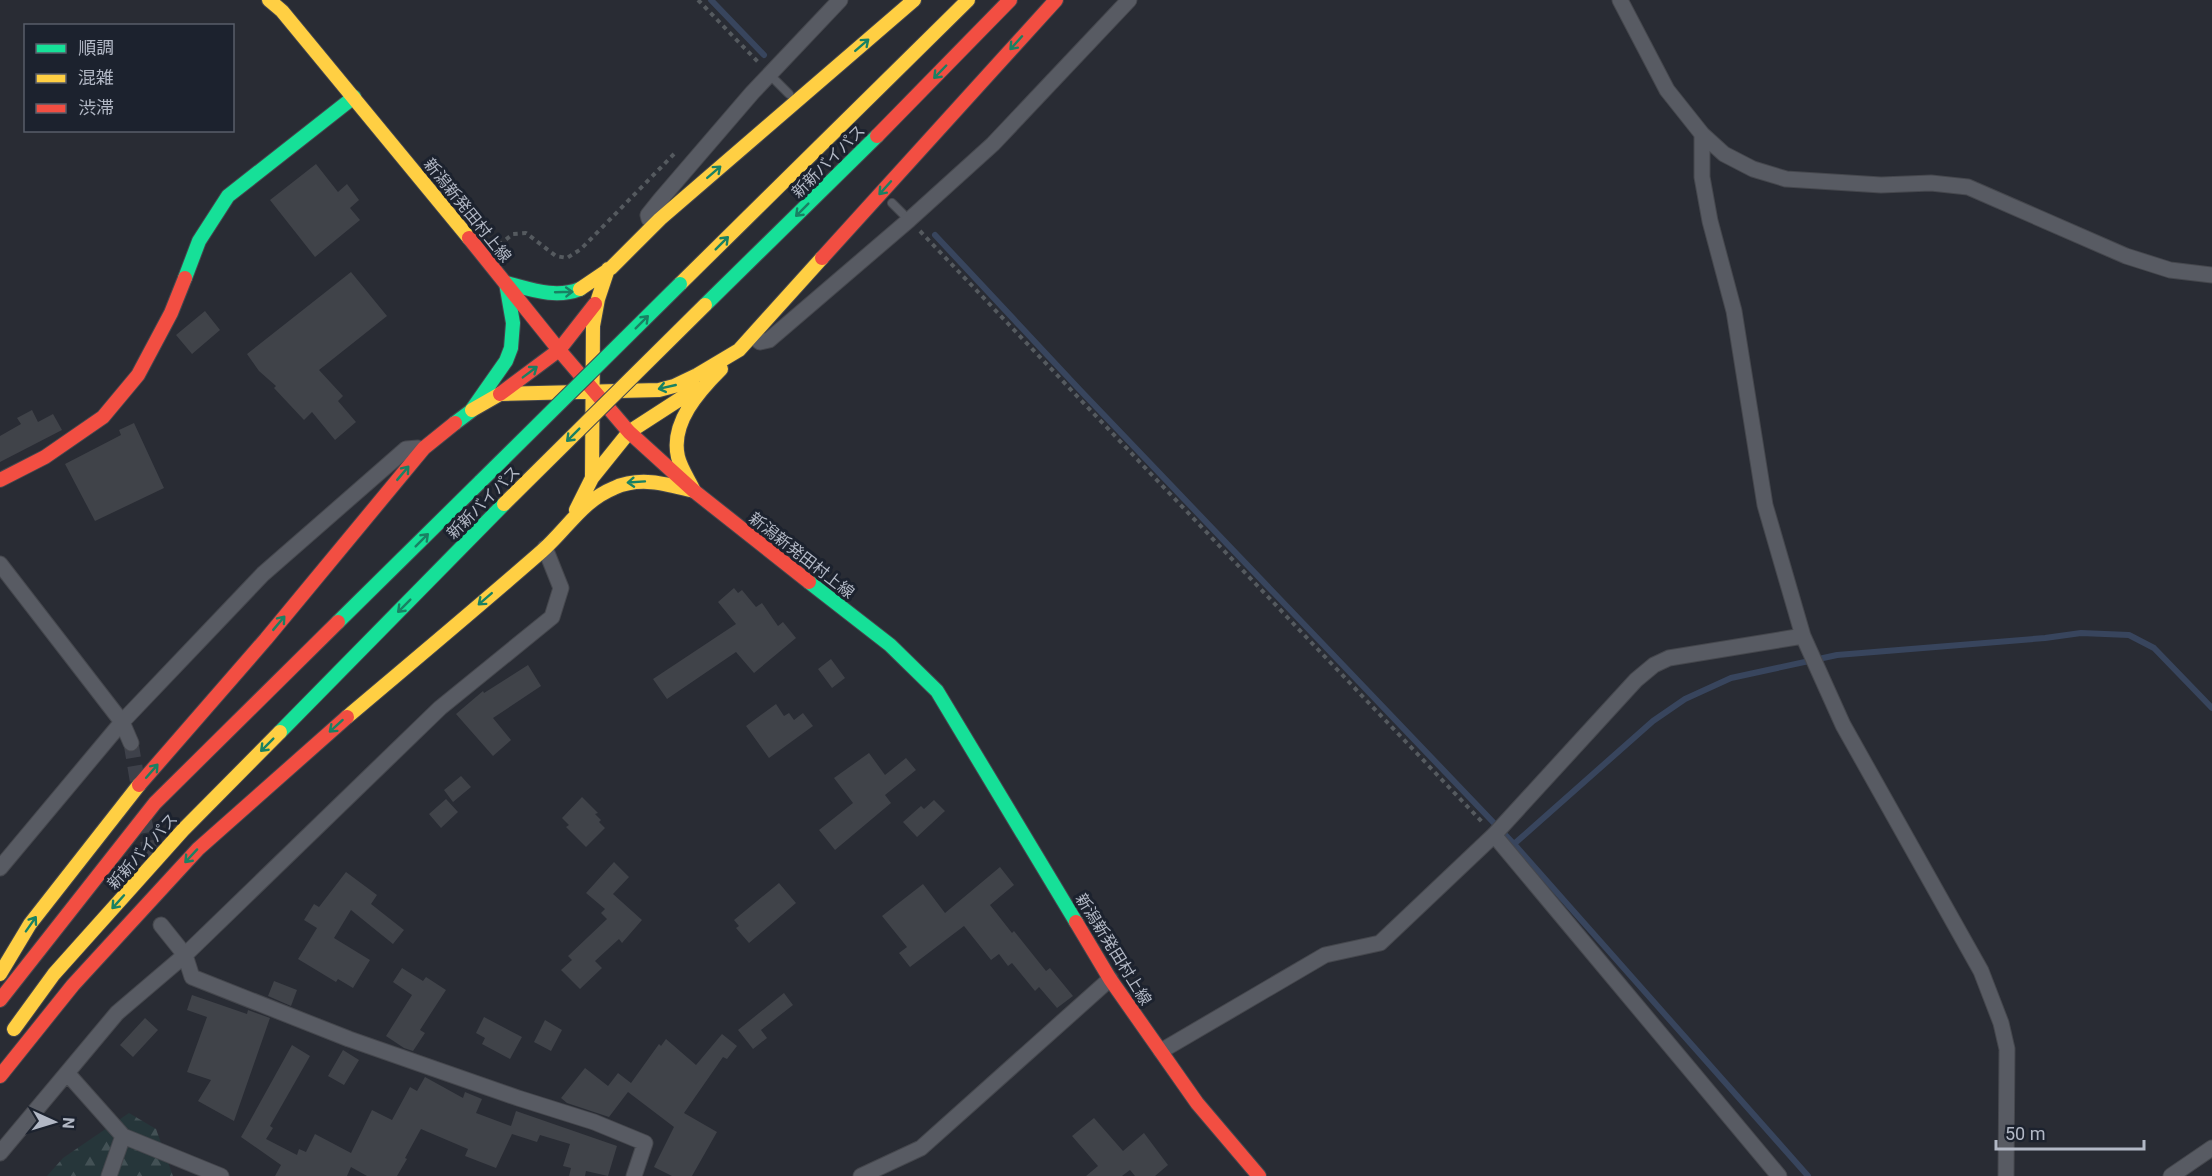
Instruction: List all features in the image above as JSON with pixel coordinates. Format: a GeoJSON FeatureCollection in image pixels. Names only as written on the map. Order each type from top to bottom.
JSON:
{"type":"FeatureCollection","features":[{"type":"Feature","properties":{"kind":"main road","name":"新潟新発田村上線"},"geometry":{"type":"LineString","coordinates":[[269,0],[282,11],[354,96],[559,350],[629,432],[694,490],[890,645],[937,691],[1110,979],[1197,1103],[1259,1176]]}},
{"type":"Feature","properties":{"kind":"main road"},"geometry":{"type":"LineString","coordinates":[[471,411],[506,361],[511,348],[513,323],[506,283],[563,293],[576,291],[590,284],[650,228],[914,0]]}},
{"type":"Feature","properties":{"kind":"main road","name":"新新バイパス"},"geometry":{"type":"LineString","coordinates":[[0,1000],[155,803],[968,0]]}},
{"type":"Feature","properties":{"kind":"main road","name":"新新バイパス"},"geometry":{"type":"LineString","coordinates":[[7,1039],[54,974],[183,830],[504,504],[885,128],[1010,0]]}},
{"type":"Feature","properties":{"kind":"main road"},"geometry":{"type":"LineString","coordinates":[[694,490],[679,460],[677,438],[688,410],[709,381],[753,336],[1056,0]]}},
{"type":"Feature","properties":{"kind":"main road"},"geometry":{"type":"LineString","coordinates":[[0,480],[45,457],[103,417],[138,375],[171,313],[199,241],[228,196],[354,96]]}},
{"type":"Feature","properties":{"kind":"main road"},"geometry":{"type":"LineString","coordinates":[[592,478],[593,326],[598,299],[608,269]]}},
{"type":"Feature","properties":{"kind":"main road"},"geometry":{"type":"LineString","coordinates":[[0,974],[30,924],[139,785],[266,639],[424,448],[471,411],[500,394],[559,350],[582,323],[598,299]]}},
{"type":"Feature","properties":{"kind":"main road"},"geometry":{"type":"LineString","coordinates":[[500,394],[659,390],[674,387],[740,350]]}},
{"type":"Feature","properties":{"kind":"main road"},"geometry":{"type":"LineString","coordinates":[[570,521],[592,478],[629,432],[709,381]]}},
{"type":"Feature","properties":{"kind":"main road"},"geometry":{"type":"LineString","coordinates":[[0,1076],[73,985],[198,849],[544,548],[602,493],[621,484],[650,481],[694,490]]}},
{"type":"Feature","properties":{"kind":"street"},"geometry":{"type":"LineString","coordinates":[[650,228],[648,215],[660,200],[770,75],[840,0]]}},
{"type":"Feature","properties":{"kind":"street"},"geometry":{"type":"LineString","coordinates":[[753,336],[760,342],[769,340],[909,220],[993,144],[1129,0]]}},
{"type":"Feature","properties":{"kind":"street"},"geometry":{"type":"LineString","coordinates":[[1620,0],[1667,90],[1702,134],[1725,154],[1753,169],[1786,178],[1881,185],[1931,183],[1968,187],[2126,256],[2170,270],[2212,275]]}},
{"type":"Feature","properties":{"kind":"street"},"geometry":{"type":"LineString","coordinates":[[1702,134],[1702,177],[1710,222],[1734,311],[1765,505],[1803,636],[1843,724],[1980,971],[2001,1023],[2007,1049],[2006,1176]]}},
{"type":"Feature","properties":{"kind":"street"},"geometry":{"type":"LineString","coordinates":[[0,868],[122,722],[263,574],[406,449],[424,448]]}},
{"type":"Feature","properties":{"kind":"street"},"geometry":{"type":"LineString","coordinates":[[0,1153],[117,1013],[185,955],[440,708],[552,618],[561,588],[544,548]]}},
{"type":"Feature","properties":{"kind":"street"},"geometry":{"type":"LineString","coordinates":[[0,564],[122,722],[131,743]]}},
{"type":"Feature","properties":{"kind":"street"},"geometry":{"type":"LineString","coordinates":[[1161,1051],[1324,955],[1380,943],[1494,835],[1636,680],[1654,665],[1669,658],[1803,636]]}},
{"type":"Feature","properties":{"kind":"street"},"geometry":{"type":"LineString","coordinates":[[1494,835],[1779,1176]]}},
{"type":"Feature","properties":{"kind":"street"},"geometry":{"type":"LineString","coordinates":[[161,925],[185,955],[192,977],[349,1039],[594,1122],[645,1143],[634,1176]]}},
{"type":"Feature","properties":{"kind":"street"},"geometry":{"type":"LineString","coordinates":[[861,1176],[921,1148],[1110,979]]}},
{"type":"Feature","properties":{"kind":"street"},"geometry":{"type":"LineString","coordinates":[[67,1073],[123,1136],[221,1176]]}},
{"type":"Feature","properties":{"kind":"street"},"geometry":{"type":"LineString","coordinates":[[109,1176],[123,1136]]}},
{"type":"Feature","properties":{"kind":"street"},"geometry":{"type":"LineString","coordinates":[[2171,1176],[2212,1148]]}},
{"type":"Feature","properties":{"kind":"lane"},"geometry":{"type":"LineString","coordinates":[[770,75],[789,94]]}},
{"type":"Feature","properties":{"kind":"lane"},"geometry":{"type":"LineString","coordinates":[[892,202],[909,220]]}},
{"type":"Feature","properties":{"kind":"path"},"geometry":{"type":"LineString","coordinates":[[698,0],[770,75]]}},
{"type":"Feature","properties":{"kind":"path"},"geometry":{"type":"LineString","coordinates":[[485,257],[513,234],[526,233],[556,256],[567,258],[581,249],[680,149]]}},
{"type":"Feature","properties":{"kind":"path"},"geometry":{"type":"LineString","coordinates":[[909,220],[1494,835]]}},
{"type":"Feature","properties":{"kind":"green space"},"geometry":{"type":"Polygon","coordinates":[[[129,1113],[156,1129],[173,1176],[47,1176],[63,1158],[129,1113]]]}},
{"type":"Feature","properties":{"kind":"building"},"geometry":{"type":"Polygon","coordinates":[[[316,164],[338,192],[347,184],[359,200],[350,208],[360,220],[315,257],[270,200],[316,164]]]}},
{"type":"Feature","properties":{"kind":"building"},"geometry":{"type":"Polygon","coordinates":[[[351,272],[387,316],[319,370],[343,396],[338,401],[356,422],[335,440],[312,412],[304,420],[274,388],[276,386],[259,371],[247,354],[351,272]]]}},
{"type":"Feature","properties":{"kind":"building"},"geometry":{"type":"Polygon","coordinates":[[[205,311],[220,330],[192,354],[176,335],[205,311]]]}},
{"type":"Feature","properties":{"kind":"building"},"geometry":{"type":"Polygon","coordinates":[[[32,410],[38,422],[53,414],[62,430],[0,462],[0,436],[21,424],[17,418],[32,410]]]}},
{"type":"Feature","properties":{"kind":"building"},"geometry":{"type":"Polygon","coordinates":[[[134,423],[164,488],[95,521],[65,464],[121,435],[119,430],[134,423]]]}},
{"type":"Feature","properties":{"kind":"building"},"geometry":{"type":"Polygon","coordinates":[[[734,588],[738,593],[742,590],[756,607],[762,603],[778,626],[783,622],[796,638],[754,673],[736,652],[667,699],[653,679],[736,624],[718,602],[734,588]]]}},
{"type":"Feature","properties":{"kind":"building"},"geometry":{"type":"Polygon","coordinates":[[[831,659],[845,678],[832,688],[818,669],[831,659]]]}},
{"type":"Feature","properties":{"kind":"building"},"geometry":{"type":"Polygon","coordinates":[[[528,665],[541,686],[493,718],[511,740],[493,756],[456,714],[483,691],[484,693],[528,665]]]}},
{"type":"Feature","properties":{"kind":"building"},"geometry":{"type":"Polygon","coordinates":[[[776,704],[784,716],[789,713],[794,720],[803,713],[813,726],[769,758],[746,726],[776,704]]]}},
{"type":"Feature","properties":{"kind":"building"},"geometry":{"type":"Polygon","coordinates":[[[869,753],[885,775],[906,758],[916,770],[885,795],[891,803],[835,850],[819,830],[853,803],[834,778],[869,753]]]}},
{"type":"Feature","properties":{"kind":"building"},"geometry":{"type":"Polygon","coordinates":[[[461,776],[471,787],[453,802],[444,790],[461,776]]]}},
{"type":"Feature","properties":{"kind":"building"},"geometry":{"type":"Polygon","coordinates":[[[582,797],[598,813],[595,814],[605,828],[586,847],[566,827],[569,825],[562,818],[582,797]]]}},
{"type":"Feature","properties":{"kind":"building"},"geometry":{"type":"Polygon","coordinates":[[[446,799],[458,812],[441,828],[429,814],[446,799]]]}},
{"type":"Feature","properties":{"kind":"building"},"geometry":{"type":"Polygon","coordinates":[[[934,800],[945,811],[917,837],[903,822],[921,806],[924,809],[934,800]]]}},
{"type":"Feature","properties":{"kind":"building"},"geometry":{"type":"Polygon","coordinates":[[[614,862],[629,877],[613,894],[642,920],[622,943],[619,939],[595,961],[602,968],[580,989],[561,970],[572,960],[568,956],[607,919],[601,913],[605,909],[586,893],[614,862]]]}},
{"type":"Feature","properties":{"kind":"building"},"geometry":{"type":"Polygon","coordinates":[[[1000,867],[1014,885],[990,905],[1046,971],[1050,968],[1073,996],[1057,1008],[1039,987],[1035,991],[1012,963],[1008,966],[999,954],[991,960],[964,926],[910,967],[899,953],[907,947],[882,916],[923,884],[945,913],[1000,867]]]}},
{"type":"Feature","properties":{"kind":"building"},"geometry":{"type":"Polygon","coordinates":[[[346,872],[377,895],[371,904],[404,930],[393,944],[351,910],[334,938],[370,960],[353,988],[338,979],[336,982],[298,959],[317,928],[304,920],[314,904],[319,907],[346,872]]]}},
{"type":"Feature","properties":{"kind":"building"},"geometry":{"type":"Polygon","coordinates":[[[779,883],[796,903],[749,943],[736,928],[739,926],[734,920],[779,883]]]}},
{"type":"Feature","properties":{"kind":"building"},"geometry":{"type":"Polygon","coordinates":[[[402,968],[423,981],[426,977],[446,990],[420,1030],[425,1033],[413,1051],[386,1036],[412,995],[393,982],[402,968]]]}},
{"type":"Feature","properties":{"kind":"building"},"geometry":{"type":"Polygon","coordinates":[[[274,981],[297,990],[291,1006],[268,996],[274,981]]]}},
{"type":"Feature","properties":{"kind":"building"},"geometry":{"type":"Polygon","coordinates":[[[784,993],[793,1005],[761,1030],[767,1038],[753,1049],[738,1030],[784,993]]]}},
{"type":"Feature","properties":{"kind":"building"},"geometry":{"type":"Polygon","coordinates":[[[192,995],[247,1014],[248,1010],[270,1018],[234,1121],[198,1101],[211,1080],[187,1072],[207,1017],[187,1010],[192,995]]]}},
{"type":"Feature","properties":{"kind":"building"},"geometry":{"type":"Polygon","coordinates":[[[484,1017],[522,1037],[510,1059],[482,1044],[485,1038],[476,1033],[484,1017]]]}},
{"type":"Feature","properties":{"kind":"building"},"geometry":{"type":"Polygon","coordinates":[[[145,1018],[158,1030],[133,1057],[120,1045],[145,1018]]]}},
{"type":"Feature","properties":{"kind":"building"},"geometry":{"type":"Polygon","coordinates":[[[545,1020],[562,1030],[551,1051],[534,1042],[545,1020]]]}},
{"type":"Feature","properties":{"kind":"building"},"geometry":{"type":"Polygon","coordinates":[[[722,1034],[737,1046],[727,1059],[723,1057],[684,1113],[717,1132],[692,1176],[672,1176],[654,1167],[674,1127],[628,1092],[609,1117],[567,1103],[561,1098],[585,1068],[608,1086],[618,1073],[631,1083],[659,1044],[661,1046],[666,1039],[696,1065],[722,1034]]]}},
{"type":"Feature","properties":{"kind":"building"},"geometry":{"type":"Polygon","coordinates":[[[292,1045],[310,1056],[270,1126],[273,1128],[266,1139],[297,1155],[299,1149],[306,1152],[315,1134],[351,1153],[372,1110],[392,1120],[410,1087],[417,1091],[425,1077],[463,1098],[465,1092],[482,1099],[476,1113],[511,1126],[516,1111],[617,1146],[608,1176],[586,1171],[585,1176],[569,1176],[571,1168],[563,1166],[570,1144],[540,1135],[537,1142],[512,1134],[496,1168],[465,1156],[468,1149],[421,1129],[397,1176],[367,1176],[351,1167],[347,1176],[275,1176],[281,1165],[241,1137],[292,1045]]]}},
{"type":"Feature","properties":{"kind":"building"},"geometry":{"type":"Polygon","coordinates":[[[343,1050],[359,1060],[344,1085],[328,1076],[343,1050]]]}},
{"type":"Feature","properties":{"kind":"building"},"geometry":{"type":"Polygon","coordinates":[[[1094,1118],[1123,1151],[1144,1133],[1168,1165],[1155,1176],[1135,1176],[1130,1170],[1122,1176],[1086,1176],[1098,1166],[1072,1136],[1094,1118]]]}},
{"type":"Feature","properties":{"kind":"waterway"},"geometry":{"type":"LineString","coordinates":[[711,0],[764,55]]}},
{"type":"Feature","properties":{"kind":"waterway"},"geometry":{"type":"LineString","coordinates":[[935,235],[1514,844],[1808,1176]]}},
{"type":"Feature","properties":{"kind":"waterway"},"geometry":{"type":"LineString","coordinates":[[1514,844],[1653,721],[1685,699],[1731,678],[1837,655],[2081,633],[2129,635],[2154,648],[2212,708]]}},
{"type":"Feature","properties":{"kind":"tunnel"},"geometry":{"type":"LineString","coordinates":[[131,743],[138,785]]}},
{"type":"Feature","properties":{"kind":"tunnel"},"geometry":{"type":"LineString","coordinates":[[144,818],[152,865]]}},
{"type":"Feature","properties":{"kind":"traffic: fast"},"geometry":{"type":"LineString","coordinates":[[185,278],[199,241],[228,196],[354,97]]}},
{"type":"Feature","properties":{"kind":"traffic: fast"},"geometry":{"type":"LineString","coordinates":[[705,305],[877,136]]}},
{"type":"Feature","properties":{"kind":"traffic: fast"},"geometry":{"type":"LineString","coordinates":[[455,423],[471,411],[506,361],[511,348],[513,323],[506,283],[552,293],[580,289]]}},
{"type":"Feature","properties":{"kind":"traffic: fast"},"geometry":{"type":"LineString","coordinates":[[481,481],[680,284]]}},
{"type":"Feature","properties":{"kind":"traffic: fast"},"geometry":{"type":"LineString","coordinates":[[338,622],[481,481]]}},
{"type":"Feature","properties":{"kind":"traffic: fast"},"geometry":{"type":"LineString","coordinates":[[280,732],[504,504]]}},
{"type":"Feature","properties":{"kind":"traffic: fast"},"geometry":{"type":"LineString","coordinates":[[809,582],[890,645],[937,691],[1076,922]]}},
{"type":"Feature","properties":{"kind":"traffic: slow"},"geometry":{"type":"LineString","coordinates":[[269,0],[282,11],[469,238]]}},
{"type":"Feature","properties":{"kind":"traffic: slow"},"geometry":{"type":"LineString","coordinates":[[580,289],[611,268],[660,219],[914,0]]}},
{"type":"Feature","properties":{"kind":"traffic: slow"},"geometry":{"type":"LineString","coordinates":[[680,284],[968,0]]}},
{"type":"Feature","properties":{"kind":"traffic: slow"},"geometry":{"type":"LineString","coordinates":[[472,410],[500,394],[659,390],[674,386],[739,350],[822,258]]}},
{"type":"Feature","properties":{"kind":"traffic: slow"},"geometry":{"type":"LineString","coordinates":[[576,510],[592,478],[593,326],[598,299],[608,269]]}},
{"type":"Feature","properties":{"kind":"traffic: slow"},"geometry":{"type":"LineString","coordinates":[[504,504],[705,305]]}},
{"type":"Feature","properties":{"kind":"traffic: slow"},"geometry":{"type":"LineString","coordinates":[[694,491],[678,457],[678,432],[688,409],[721,369]]}},
{"type":"Feature","properties":{"kind":"traffic: slow"},"geometry":{"type":"LineString","coordinates":[[592,478],[629,432],[697,388]]}},
{"type":"Feature","properties":{"kind":"traffic: slow"},"geometry":{"type":"LineString","coordinates":[[347,717],[542,551],[593,500],[614,488],[634,482],[664,484],[694,491]]}},
{"type":"Feature","properties":{"kind":"traffic: slow"},"geometry":{"type":"LineString","coordinates":[[14,1029],[54,974],[183,830],[280,732]]}},
{"type":"Feature","properties":{"kind":"traffic: slow"},"geometry":{"type":"LineString","coordinates":[[0,974],[30,924],[139,785]]}},
{"type":"Feature","properties":{"kind":"traffic: jam"},"geometry":{"type":"LineString","coordinates":[[877,136],[1010,0]]}},
{"type":"Feature","properties":{"kind":"traffic: jam"},"geometry":{"type":"LineString","coordinates":[[822,258],[1056,0]]}},
{"type":"Feature","properties":{"kind":"traffic: jam"},"geometry":{"type":"LineString","coordinates":[[469,238],[559,350],[629,432],[694,491],[809,582]]}},
{"type":"Feature","properties":{"kind":"traffic: jam"},"geometry":{"type":"LineString","coordinates":[[0,480],[45,457],[103,417],[138,375],[171,313],[185,278]]}},
{"type":"Feature","properties":{"kind":"traffic: jam"},"geometry":{"type":"LineString","coordinates":[[500,394],[559,350],[595,304]]}},
{"type":"Feature","properties":{"kind":"traffic: jam"},"geometry":{"type":"LineString","coordinates":[[139,785],[266,639],[424,448],[455,423]]}},
{"type":"Feature","properties":{"kind":"traffic: jam"},"geometry":{"type":"LineString","coordinates":[[0,1000],[155,803],[338,622]]}},
{"type":"Feature","properties":{"kind":"traffic: jam"},"geometry":{"type":"LineString","coordinates":[[0,1076],[73,985],[198,849],[347,717]]}},
{"type":"Feature","properties":{"kind":"traffic: jam"},"geometry":{"type":"LineString","coordinates":[[1076,922],[1110,979],[1197,1103],[1259,1176]]}}]}
